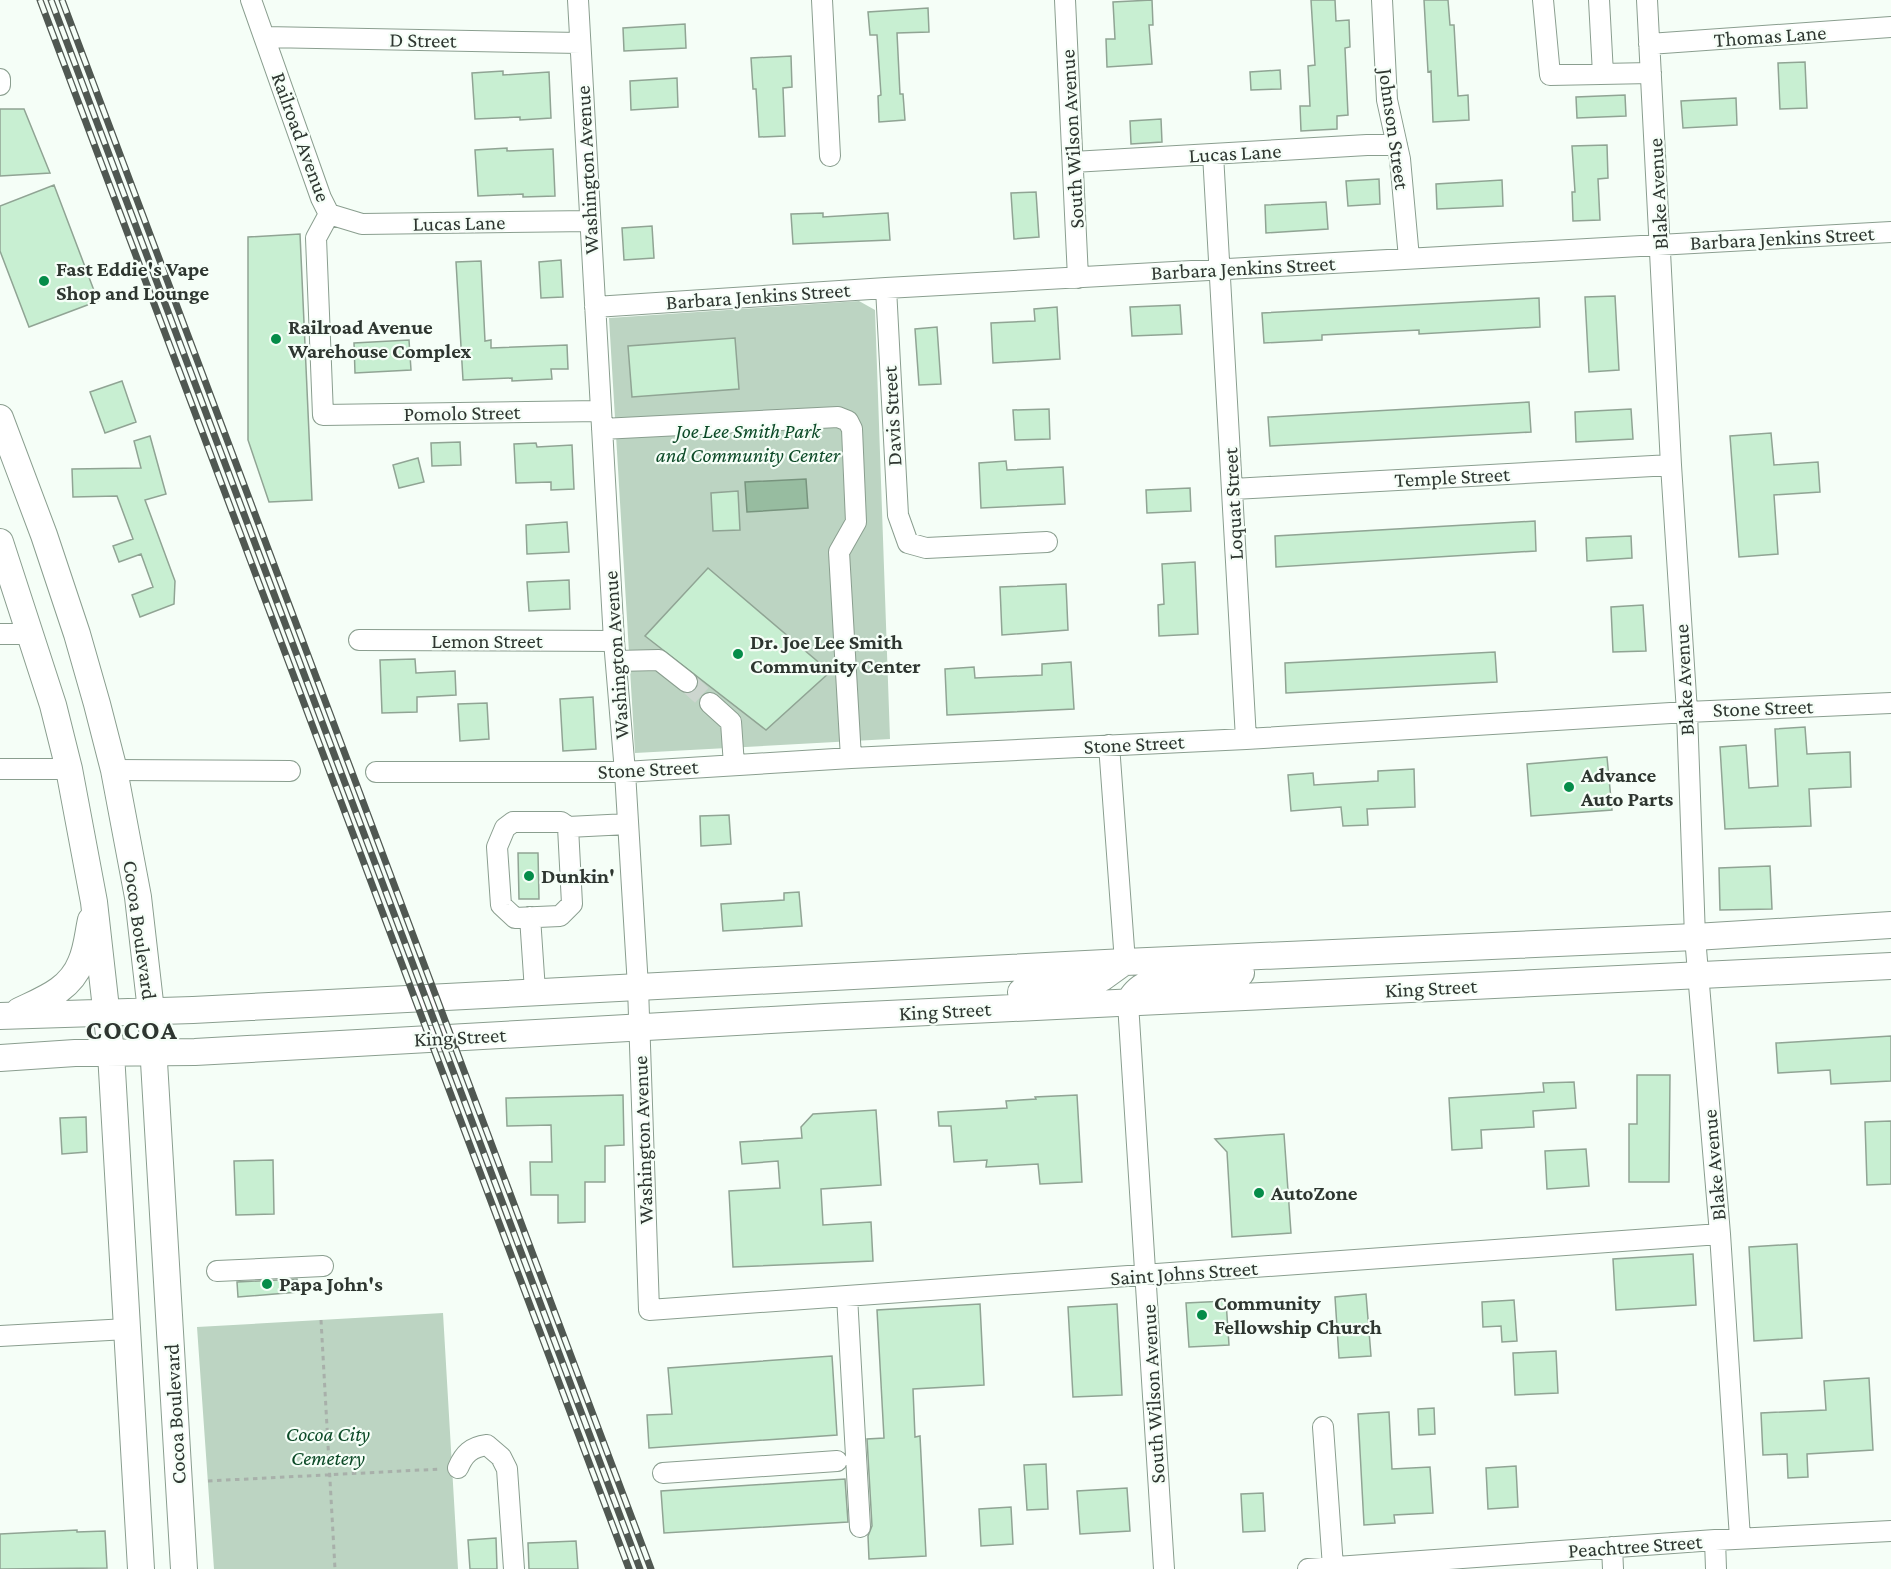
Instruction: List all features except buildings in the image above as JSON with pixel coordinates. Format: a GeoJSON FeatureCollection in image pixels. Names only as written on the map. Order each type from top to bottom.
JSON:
{"type":"FeatureCollection","features":[{"type":"Feature","properties":{"kind":"main road","name":"Cocoa Boulevard"},"geometry":{"type":"LineString","coordinates":[[0,417],[44,535],[77,634],[114,770],[138,897],[154,1053],[184,1569]]}},
{"type":"Feature","properties":{"kind":"main road","name":"Cocoa Boulevard"},"geometry":{"type":"LineString","coordinates":[[0,542],[53,705],[69,769],[94,902],[111,1053],[141,1569]]}},
{"type":"Feature","properties":{"kind":"main road"},"geometry":{"type":"LineString","coordinates":[[6,1015],[54,995],[71,981],[82,962],[94,902]]}},
{"type":"Feature","properties":{"kind":"main road","name":"King Street"},"geometry":{"type":"LineString","coordinates":[[6,1015],[151,1011],[1125,962],[1695,937],[1891,925]]}},
{"type":"Feature","properties":{"kind":"main road"},"geometry":{"type":"LineString","coordinates":[[1128,1003],[1136,992],[1148,984],[1196,977],[1304,969],[1336,962],[1364,951]]}},
{"type":"Feature","properties":{"kind":"main road"},"geometry":{"type":"LineString","coordinates":[[906,1013],[938,1004],[987,995],[1082,984],[1102,978],[1125,962]]}},
{"type":"Feature","properties":{"kind":"main road","name":"King Street"},"geometry":{"type":"LineString","coordinates":[[0,1058],[195,1052],[906,1013],[1891,966]]}},
{"type":"Feature","properties":{"kind":"street","name":"Railroad Avenue"},"geometry":{"type":"LineString","coordinates":[[251,0],[321,198],[329,214],[316,238],[323,415]]}},
{"type":"Feature","properties":{"kind":"street","name":"Washington Avenue"},"geometry":{"type":"LineString","coordinates":[[578,0],[615,651],[639,987],[649,1310]]}},
{"type":"Feature","properties":{"kind":"street"},"geometry":{"type":"LineString","coordinates":[[822,0],[830,156]]}},
{"type":"Feature","properties":{"kind":"street","name":"South Wilson Avenue"},"geometry":{"type":"LineString","coordinates":[[1065,0],[1078,278]]}},
{"type":"Feature","properties":{"kind":"street","name":"Johnson Street"},"geometry":{"type":"LineString","coordinates":[[1382,0],[1387,100],[1400,159],[1409,258]]}},
{"type":"Feature","properties":{"kind":"street"},"geometry":{"type":"LineString","coordinates":[[1543,0],[1550,75],[1651,73]]}},
{"type":"Feature","properties":{"kind":"street"},"geometry":{"type":"LineString","coordinates":[[1599,0],[1603,74]]}},
{"type":"Feature","properties":{"kind":"street","name":"Blake Avenue"},"geometry":{"type":"LineString","coordinates":[[1647,0],[1671,465],[1687,712],[1695,937],[1720,1234],[1740,1538]]}},
{"type":"Feature","properties":{"kind":"street","name":"Thomas Lane"},"geometry":{"type":"LineString","coordinates":[[1649,44],[1891,27]]}},
{"type":"Feature","properties":{"kind":"street","name":"D Street"},"geometry":{"type":"LineString","coordinates":[[265,37],[580,43]]}},
{"type":"Feature","properties":{"kind":"street"},"geometry":{"type":"LineString","coordinates":[[0,79],[0,85]]}},
{"type":"Feature","properties":{"kind":"street","name":"Lucas Lane"},"geometry":{"type":"LineString","coordinates":[[1073,162],[1397,145]]}},
{"type":"Feature","properties":{"kind":"street","name":"Loquat Street"},"geometry":{"type":"LineString","coordinates":[[1213,154],[1246,739]]}},
{"type":"Feature","properties":{"kind":"street","name":"Lucas Lane"},"geometry":{"type":"LineString","coordinates":[[329,214],[362,224],[590,221]]}},
{"type":"Feature","properties":{"kind":"street","name":"Barbara Jenkins Street"},"geometry":{"type":"LineString","coordinates":[[595,307],[886,288],[1891,232]]}},
{"type":"Feature","properties":{"kind":"street","name":"Davis Street"},"geometry":{"type":"LineString","coordinates":[[886,288],[898,515],[908,543],[926,548],[1047,542]]}},
{"type":"Feature","properties":{"kind":"street","name":"Pomolo Street"},"geometry":{"type":"LineString","coordinates":[[323,415],[602,420],[838,417],[848,421],[852,429],[856,522],[839,552],[851,758]]}},
{"type":"Feature","properties":{"kind":"street","name":"Temple Street"},"geometry":{"type":"LineString","coordinates":[[1233,489],[1671,465]]}},
{"type":"Feature","properties":{"kind":"street"},"geometry":{"type":"LineString","coordinates":[[0,634],[31,634]]}},
{"type":"Feature","properties":{"kind":"street","name":"Lemon Street"},"geometry":{"type":"LineString","coordinates":[[359,640],[615,651],[659,660],[687,682]]}},
{"type":"Feature","properties":{"kind":"street"},"geometry":{"type":"LineString","coordinates":[[710,703],[731,722],[734,765]]}},
{"type":"Feature","properties":{"kind":"street","name":"Stone Street"},"geometry":{"type":"LineString","coordinates":[[376,772],[625,772],[851,758],[1246,739],[1687,712],[1891,703]]}},
{"type":"Feature","properties":{"kind":"street"},"geometry":{"type":"LineString","coordinates":[[1109,746],[1125,962]]}},
{"type":"Feature","properties":{"kind":"street"},"geometry":{"type":"LineString","coordinates":[[0,769],[69,769]]}},
{"type":"Feature","properties":{"kind":"street"},"geometry":{"type":"LineString","coordinates":[[114,770],[290,771]]}},
{"type":"Feature","properties":{"kind":"street"},"geometry":{"type":"LineString","coordinates":[[568,827],[573,904],[560,916],[515,918],[505,909],[497,847],[505,828],[513,822],[561,822],[568,827],[628,824]]}},
{"type":"Feature","properties":{"kind":"street"},"geometry":{"type":"LineString","coordinates":[[505,909],[507,847],[512,836],[519,832],[555,832],[570,851]]}},
{"type":"Feature","properties":{"kind":"street"},"geometry":{"type":"LineString","coordinates":[[530,917],[535,991]]}},
{"type":"Feature","properties":{"kind":"street","name":"South Wilson Avenue"},"geometry":{"type":"LineString","coordinates":[[1128,1003],[1164,1569]]}},
{"type":"Feature","properties":{"kind":"street","name":"Saint Johns Street"},"geometry":{"type":"LineString","coordinates":[[649,1310],[1720,1234]]}},
{"type":"Feature","properties":{"kind":"street"},"geometry":{"type":"LineString","coordinates":[[217,1271],[323,1266]]}},
{"type":"Feature","properties":{"kind":"street"},"geometry":{"type":"LineString","coordinates":[[847,1296],[860,1527]]}},
{"type":"Feature","properties":{"kind":"street"},"geometry":{"type":"LineString","coordinates":[[0,1336],[128,1329]]}},
{"type":"Feature","properties":{"kind":"street"},"geometry":{"type":"LineString","coordinates":[[1323,1427],[1333,1567]]}},
{"type":"Feature","properties":{"kind":"street"},"geometry":{"type":"LineString","coordinates":[[458,1468],[467,1453],[475,1447],[487,1445],[501,1457],[507,1469],[509,1485],[514,1569]]}},
{"type":"Feature","properties":{"kind":"street"},"geometry":{"type":"LineString","coordinates":[[663,1473],[837,1461]]}},
{"type":"Feature","properties":{"kind":"street","name":"Peachtree Street"},"geometry":{"type":"LineString","coordinates":[[1308,1569],[1740,1538],[1891,1531]]}},
{"type":"Feature","properties":{"kind":"street"},"geometry":{"type":"LineString","coordinates":[[1714,1540],[1716,1569]]}},
{"type":"Feature","properties":{"kind":"street"},"geometry":{"type":"LineString","coordinates":[[1612,1547],[1613,1569]]}},
{"type":"Feature","properties":{"kind":"path"},"geometry":{"type":"LineString","coordinates":[[321,1320],[335,1569]]}},
{"type":"Feature","properties":{"kind":"path"},"geometry":{"type":"LineString","coordinates":[[208,1481],[458,1468]]}},
{"type":"Feature","properties":{"kind":"green space","name":"Joe Lee Smith Park and Community Center"},"geometry":{"type":"Polygon","coordinates":[[[859,301],[875,310],[890,739],[635,753],[609,318],[859,301]]]}},
{"type":"Feature","properties":{"kind":"green space","name":"Cocoa City Cemetery"},"geometry":{"type":"Polygon","coordinates":[[[443,1313],[458,1569],[214,1569],[197,1327],[443,1313]]]}},
{"type":"Feature","properties":{"kind":"shaded area"},"geometry":{"type":"Polygon","coordinates":[[[806,479],[808,508],[747,512],[745,482],[806,479]]]}},
{"type":"Feature","properties":{"kind":"tunnel"},"geometry":{"type":"LineString","coordinates":[[687,682],[710,703]]}},
{"type":"Feature","properties":{"kind":"railway"},"geometry":{"type":"LineString","coordinates":[[40,0],[629,1569]]}},
{"type":"Feature","properties":{"kind":"railway"},"geometry":{"type":"LineString","coordinates":[[51,0],[640,1569]]}},
{"type":"Feature","properties":{"kind":"railway"},"geometry":{"type":"LineString","coordinates":[[62,0],[651,1569]]}},
{"type":"Feature","properties":{"kind":"place","name":"Fast Eddie's Vape Shop and Lounge"},"geometry":{"type":"Point","coordinates":[44,281]}},
{"type":"Feature","properties":{"kind":"place","name":"Railroad Avenue Warehouse Complex"},"geometry":{"type":"Point","coordinates":[276,339]}},
{"type":"Feature","properties":{"kind":"place","name":"Dr. Joe Lee Smith Community Center"},"geometry":{"type":"Point","coordinates":[738,654]}},
{"type":"Feature","properties":{"kind":"place","name":"Advance Auto Parts"},"geometry":{"type":"Point","coordinates":[1569,787]}},
{"type":"Feature","properties":{"kind":"place","name":"Dunkin'"},"geometry":{"type":"Point","coordinates":[529,876]}},
{"type":"Feature","properties":{"kind":"place","name":"AutoZone"},"geometry":{"type":"Point","coordinates":[1259,1193]}},
{"type":"Feature","properties":{"kind":"place","name":"Papa John's"},"geometry":{"type":"Point","coordinates":[267,1284]}},
{"type":"Feature","properties":{"kind":"place","name":"Community Fellowship Church"},"geometry":{"type":"Point","coordinates":[1202,1315]}},
{"type":"Feature","properties":{"kind":"district","name":"COCOA"},"geometry":{"type":"Point","coordinates":[132,1030]}}]}
